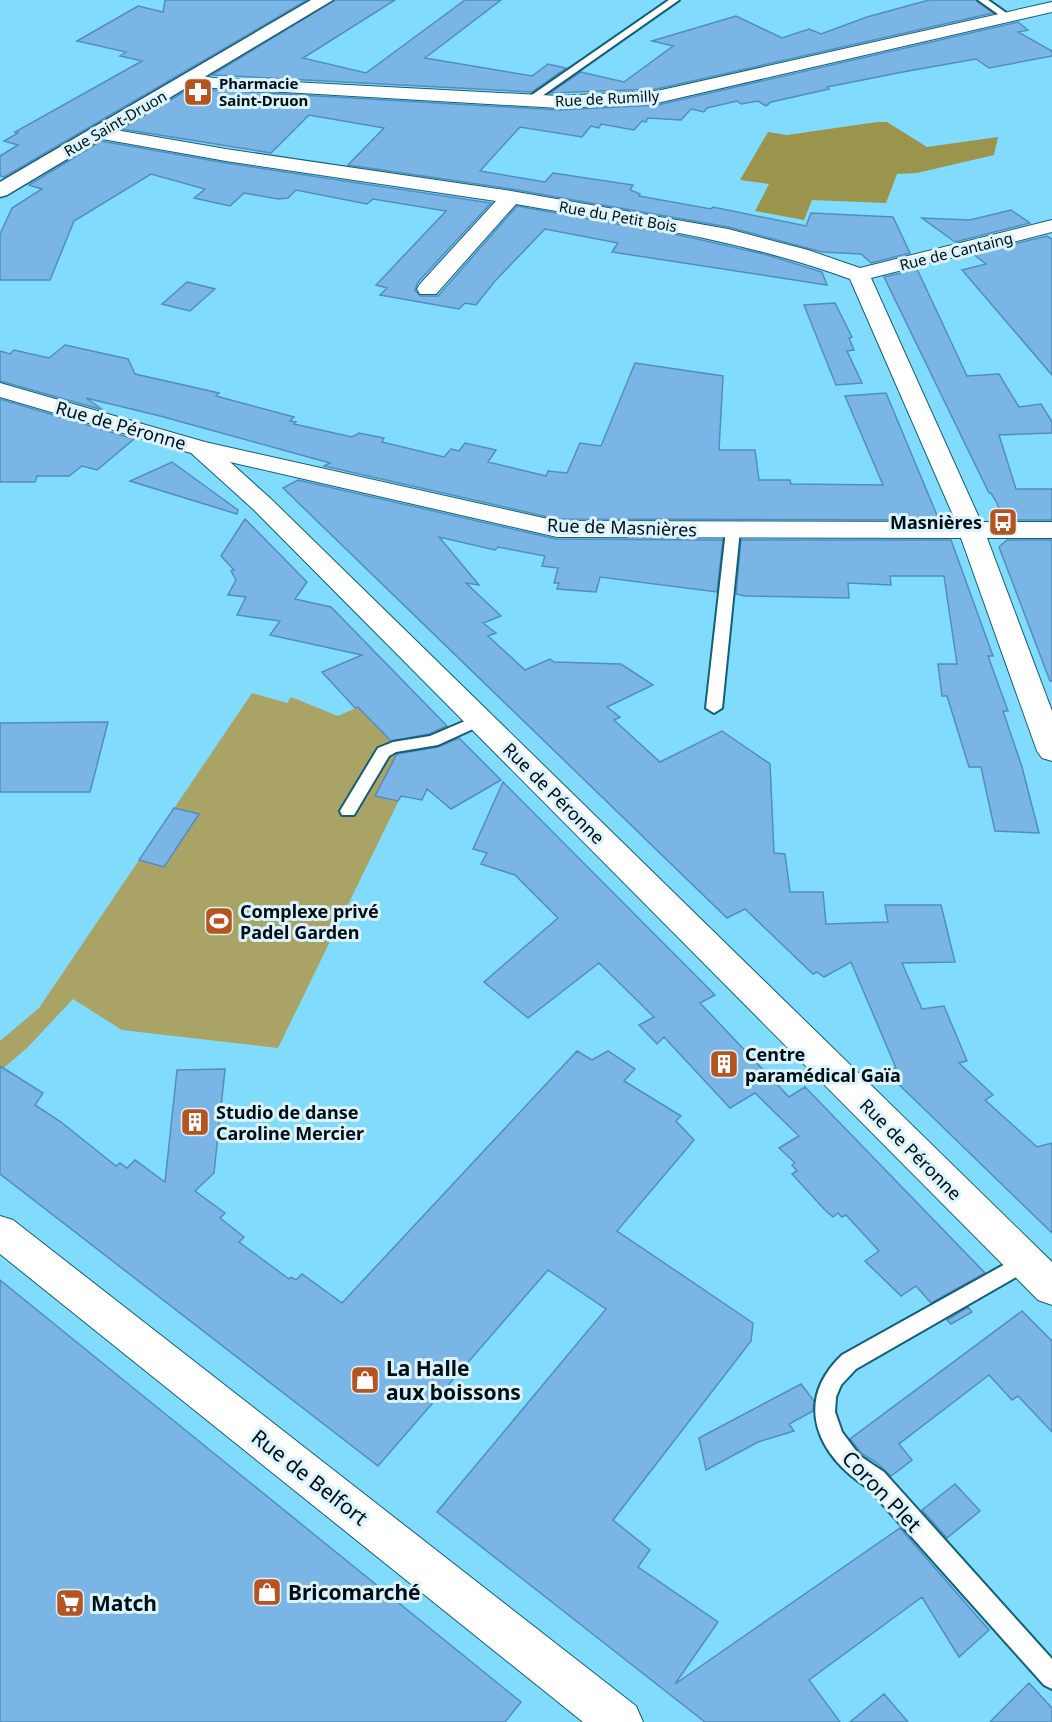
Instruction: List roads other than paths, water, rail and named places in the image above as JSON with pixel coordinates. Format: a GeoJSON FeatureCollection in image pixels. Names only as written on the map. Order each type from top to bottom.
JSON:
{"type":"FeatureCollection","features":[{"type":"Feature","properties":{"kind":"street","name":"Rue Saint-Druon"},"geometry":{"type":"LineString","coordinates":[[0,191],[324,0]]}},
{"type":"Feature","properties":{"kind":"street","name":"Rue de Rumilly"},"geometry":{"type":"LineString","coordinates":[[190,79],[214,83],[529,101],[558,102],[657,97],[1052,7]]}},
{"type":"Feature","properties":{"kind":"street","name":"Rue du Petit Bois"},"geometry":{"type":"LineString","coordinates":[[98,133],[511,197],[728,235],[801,254],[859,275]]}},
{"type":"Feature","properties":{"kind":"street"},"geometry":{"type":"LineString","coordinates":[[428,289],[511,197]]}},
{"type":"Feature","properties":{"kind":"street","name":"Rue de Cantaing"},"geometry":{"type":"LineString","coordinates":[[859,275],[1052,226]]}},
{"type":"Feature","properties":{"kind":"street"},"geometry":{"type":"LineString","coordinates":[[859,275],[971,530],[1052,751]]}},
{"type":"Feature","properties":{"kind":"street","name":"Rue de Péronne"},"geometry":{"type":"LineString","coordinates":[[0,390],[200,448],[251,495],[480,720],[1052,1288]]}},
{"type":"Feature","properties":{"kind":"street","name":"Rue de Masnières"},"geometry":{"type":"LineString","coordinates":[[200,448],[556,529],[1052,530]]}},
{"type":"Feature","properties":{"kind":"street"},"geometry":{"type":"LineString","coordinates":[[251,495],[269,479],[296,469]]}},
{"type":"Feature","properties":{"kind":"street","name":"Rue de Belfort"},"geometry":{"type":"LineString","coordinates":[[0,1232],[620,1722]]}},
{"type":"Feature","properties":{"kind":"lane"},"geometry":{"type":"LineString","coordinates":[[529,101],[675,0]]}},
{"type":"Feature","properties":{"kind":"lane"},"geometry":{"type":"LineString","coordinates":[[982,0],[1008,17]]}},
{"type":"Feature","properties":{"kind":"lane"},"geometry":{"type":"LineString","coordinates":[[714,708],[733,530]]}},
{"type":"Feature","properties":{"kind":"lane"},"geometry":{"type":"LineString","coordinates":[[348,811],[383,752],[393,747],[433,741],[480,720]]}},
{"type":"Feature","properties":{"kind":"lane","name":"Coron Plet"},"geometry":{"type":"LineString","coordinates":[[1025,1262],[849,1362],[830,1383],[825,1406],[831,1436],[858,1470],[876,1480],[1052,1677]]}},
{"type":"Feature","properties":{"kind":"place","name":"Pharmacie Saint-Druon"},"geometry":{"type":"Point","coordinates":[198,92]}},
{"type":"Feature","properties":{"kind":"place","name":"Masnières"},"geometry":{"type":"Point","coordinates":[1003,522]}},
{"type":"Feature","properties":{"kind":"place","name":"Complexe privé Padel Garden"},"geometry":{"type":"Point","coordinates":[219,921]}},
{"type":"Feature","properties":{"kind":"place","name":"Centre paramédical Gaïa"},"geometry":{"type":"Point","coordinates":[724,1064]}},
{"type":"Feature","properties":{"kind":"place","name":"Studio de danse Caroline Mercier"},"geometry":{"type":"Point","coordinates":[195,1122]}},
{"type":"Feature","properties":{"kind":"place","name":"La Halle aux boissons"},"geometry":{"type":"Point","coordinates":[365,1380]}},
{"type":"Feature","properties":{"kind":"place","name":"Bricomarché"},"geometry":{"type":"Point","coordinates":[267,1592]}},
{"type":"Feature","properties":{"kind":"place","name":"Match"},"geometry":{"type":"Point","coordinates":[70,1603]}}]}
